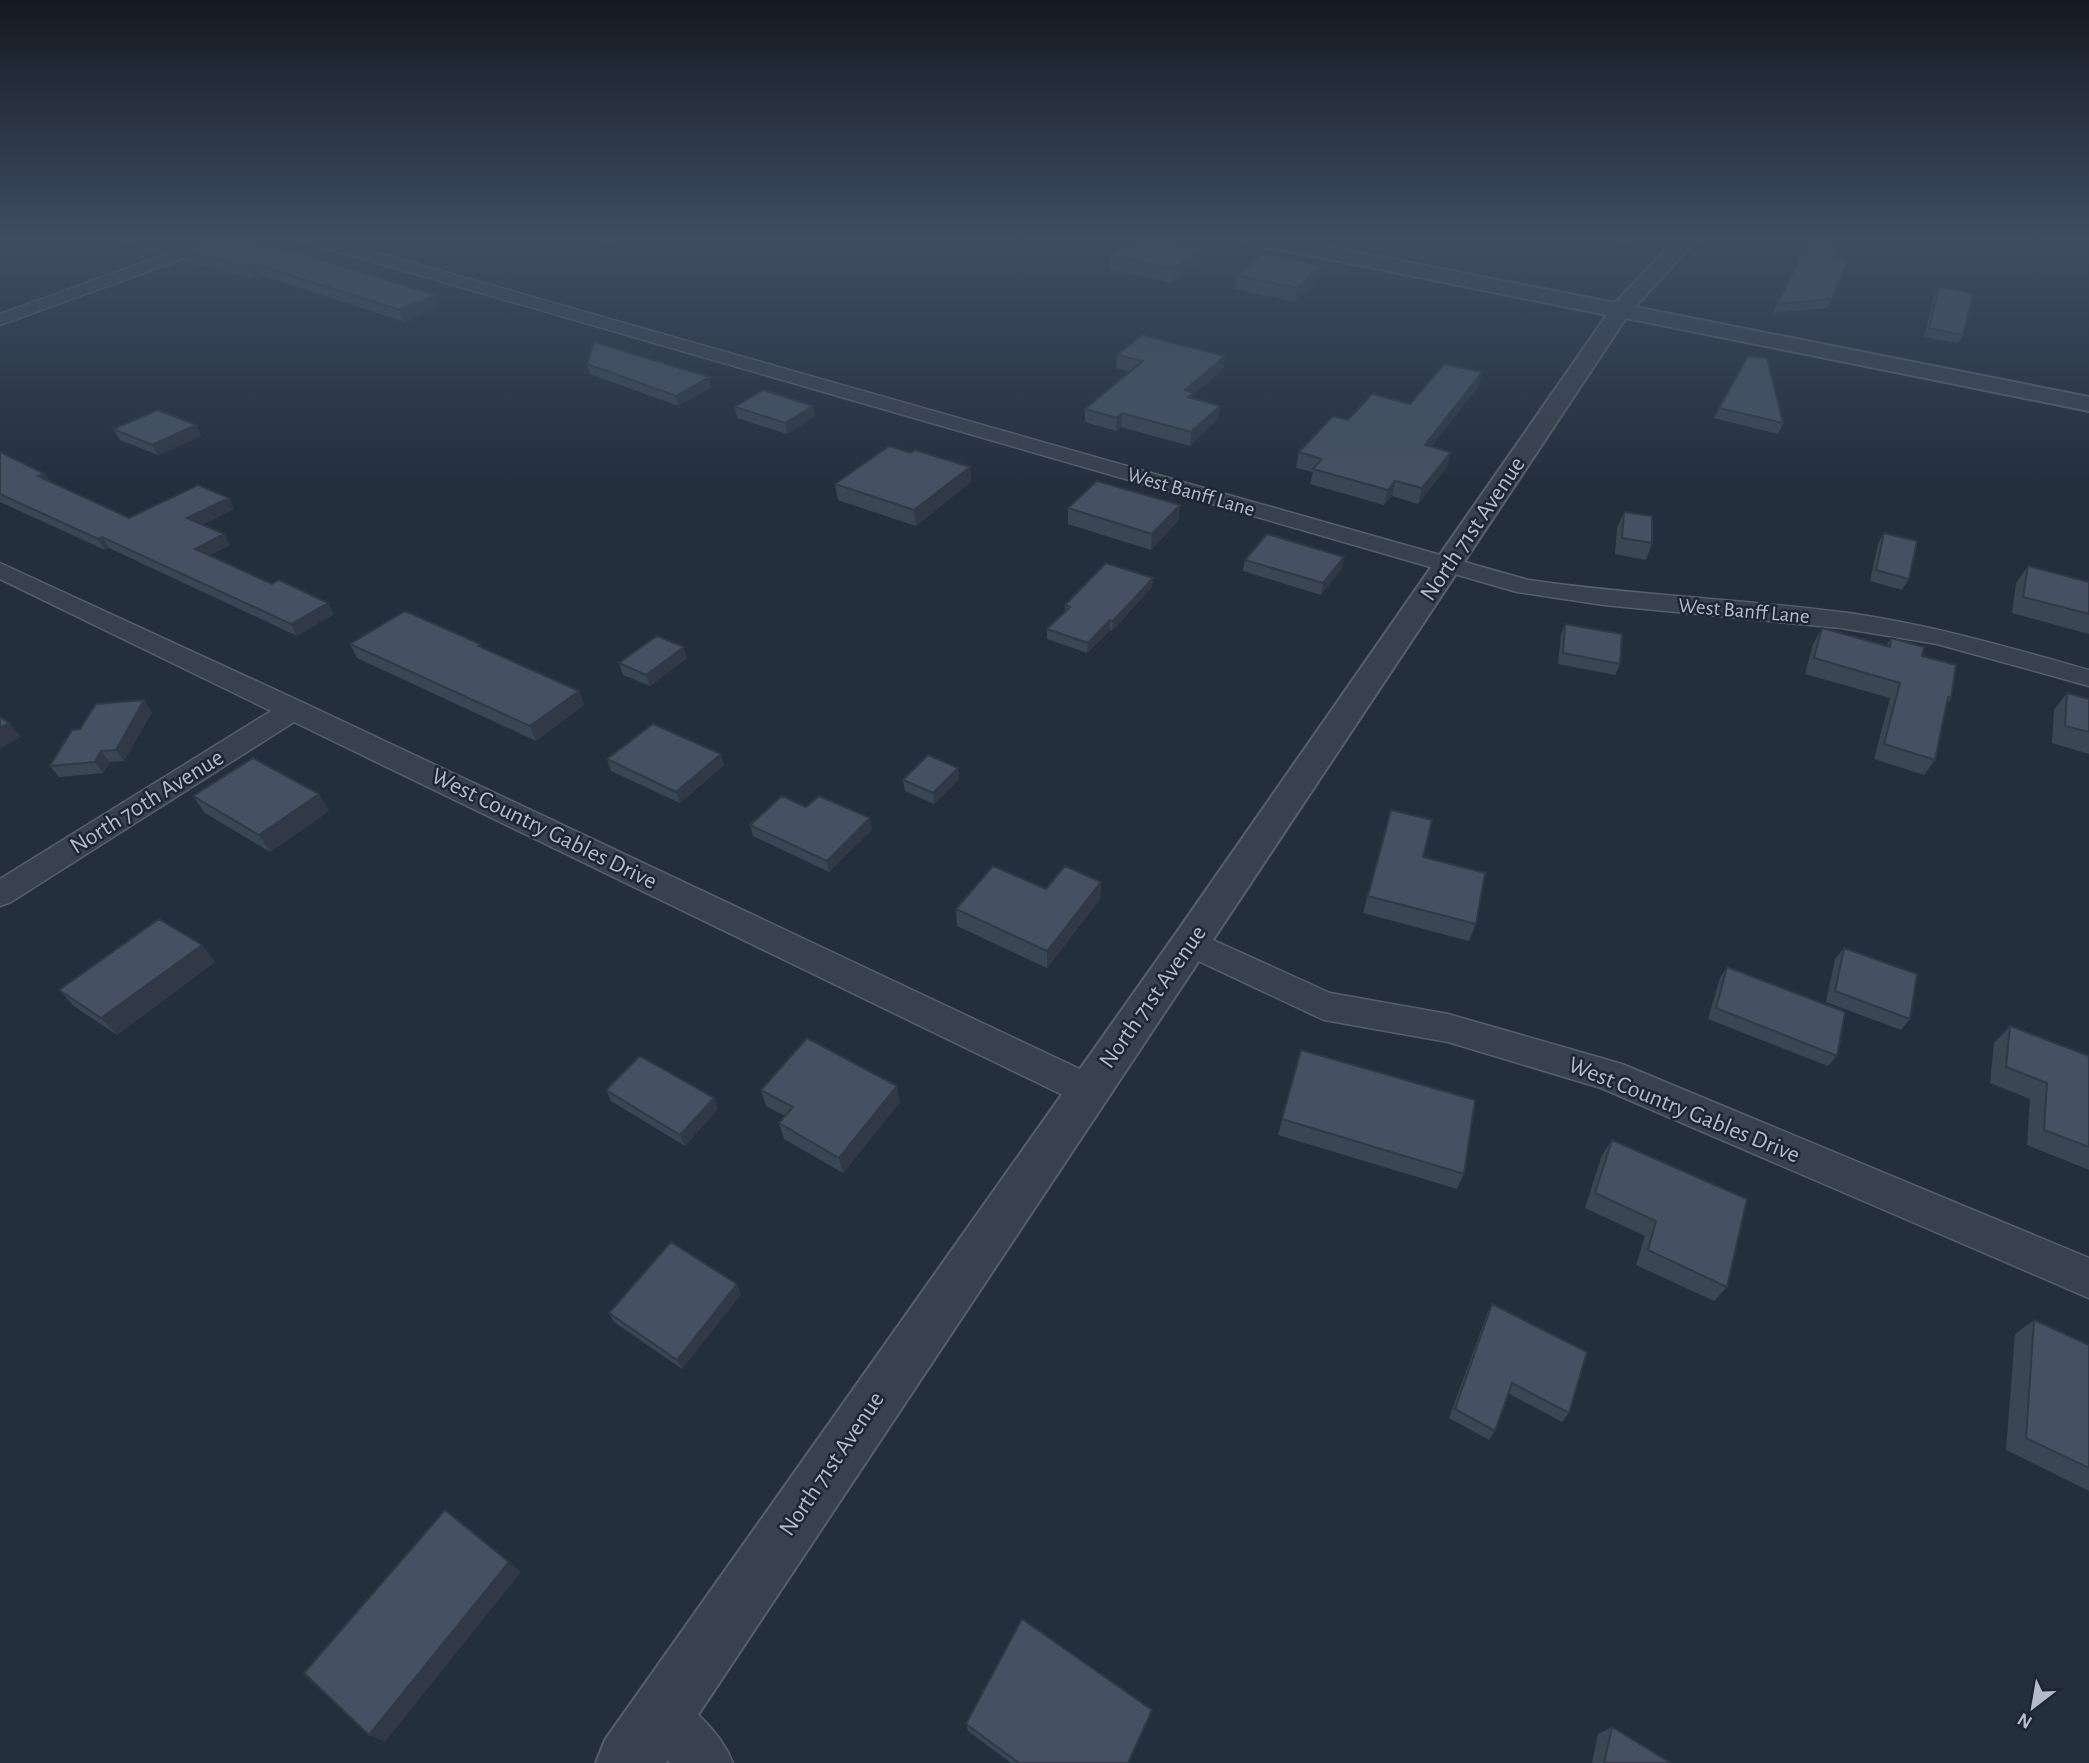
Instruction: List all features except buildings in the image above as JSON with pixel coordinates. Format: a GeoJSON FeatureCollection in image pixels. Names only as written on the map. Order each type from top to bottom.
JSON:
{"type":"FeatureCollection","features":[{"type":"Feature","properties":{"kind":"street","name":"West Banff Lane"},"geometry":{"type":"LineString","coordinates":[[600,320],[1526,587],[1604,598],[1841,620],[1928,635],[2089,678]]}},
{"type":"Feature","properties":{"kind":"street","name":"North 71st Avenue"},"geometry":{"type":"LineString","coordinates":[[628,1763],[1449,566],[1614,320]]}},
{"type":"Feature","properties":{"kind":"street"},"geometry":{"type":"LineString","coordinates":[[1667,320],[2089,404]]}},
{"type":"Feature","properties":{"kind":"street","name":"West Country Gables Drive"},"geometry":{"type":"LineString","coordinates":[[0,570],[1088,1090]]}},
{"type":"Feature","properties":{"kind":"street","name":"North 70th Avenue"},"geometry":{"type":"LineString","coordinates":[[0,894],[294,709]]}},
{"type":"Feature","properties":{"kind":"street","name":"West Country Gables Drive"},"geometry":{"type":"LineString","coordinates":[[1191,943],[1324,1006],[1448,1028],[1609,1075],[2089,1278]]}},
{"type":"Feature","properties":{"kind":"street"},"geometry":{"type":"LineString","coordinates":[[660,1715],[707,1763]]}}]}
